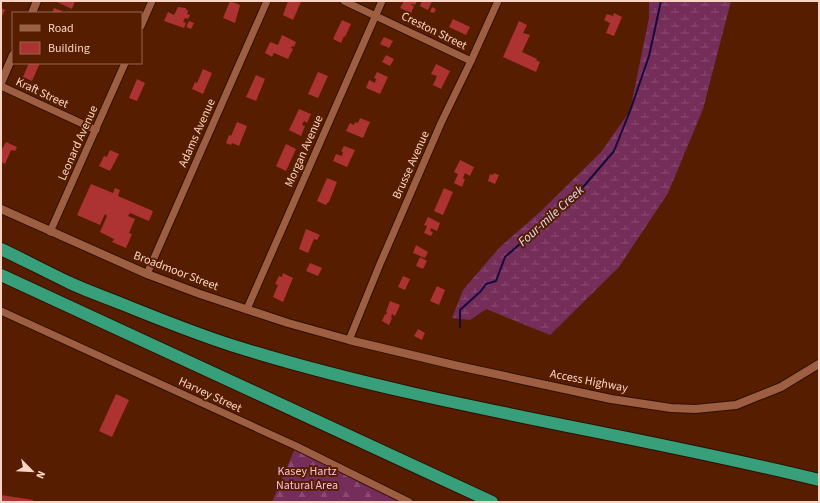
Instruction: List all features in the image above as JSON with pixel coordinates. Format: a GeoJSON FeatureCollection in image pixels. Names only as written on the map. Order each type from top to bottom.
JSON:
{"type":"FeatureCollection","features":[{"type":"Feature","properties":{"kind":"highway"},"geometry":{"type":"LineString","coordinates":[[1,249],[71,283],[156,318],[232,346],[317,370],[476,408],[767,467],[819,480]]}},
{"type":"Feature","properties":{"kind":"highway"},"geometry":{"type":"LineString","coordinates":[[1,275],[492,502]]}},
{"type":"Feature","properties":{"kind":"highway"},"geometry":{"type":"LineString","coordinates":[[767,467],[819,475]]}},
{"type":"Feature","properties":{"kind":"street"},"geometry":{"type":"LineString","coordinates":[[32,12],[37,1]]}},
{"type":"Feature","properties":{"kind":"street"},"geometry":{"type":"LineString","coordinates":[[142,24],[152,1]]}},
{"type":"Feature","properties":{"kind":"street","name":"Adams Avenue"},"geometry":{"type":"LineString","coordinates":[[147,274],[267,1]]}},
{"type":"Feature","properties":{"kind":"street","name":"Creston Street"},"geometry":{"type":"LineString","coordinates":[[344,1],[471,61]]}},
{"type":"Feature","properties":{"kind":"street","name":"Morgan Avenue"},"geometry":{"type":"LineString","coordinates":[[247,309],[382,1]]}},
{"type":"Feature","properties":{"kind":"street","name":"Brusse Avenue"},"geometry":{"type":"LineString","coordinates":[[349,340],[435,137],[498,1]]}},
{"type":"Feature","properties":{"kind":"street"},"geometry":{"type":"LineString","coordinates":[[1,83],[12,57]]}},
{"type":"Feature","properties":{"kind":"street","name":"Leonard Avenue"},"geometry":{"type":"LineString","coordinates":[[50,232],[125,64]]}},
{"type":"Feature","properties":{"kind":"street","name":"Kraft Street"},"geometry":{"type":"LineString","coordinates":[[1,86],[96,130]]}},
{"type":"Feature","properties":{"kind":"street","name":"Broadmoor Street"},"geometry":{"type":"LineString","coordinates":[[1,209],[147,274],[200,294],[288,323],[349,340]]}},
{"type":"Feature","properties":{"kind":"street","name":"Harvey Street"},"geometry":{"type":"LineString","coordinates":[[1,310],[296,446],[409,502]]}},
{"type":"Feature","properties":{"kind":"street","name":"Access Highway"},"geometry":{"type":"LineString","coordinates":[[349,340],[466,368],[611,398],[663,407],[695,409],[736,405],[781,387],[819,364]]}},
{"type":"Feature","properties":{"kind":"green space"},"geometry":{"type":"Polygon","coordinates":[[[649,1],[731,1],[703,109],[668,193],[619,267],[550,335],[486,309],[470,320],[452,318],[463,290],[499,248],[540,212],[601,152],[630,111],[649,18],[649,1]]]}},
{"type":"Feature","properties":{"kind":"green space","name":"Kasey Hartz Natural Area"},"geometry":{"type":"Polygon","coordinates":[[[296,446],[409,502],[272,502],[296,446]]]}},
{"type":"Feature","properties":{"kind":"building"},"geometry":{"type":"Polygon","coordinates":[[[75,1],[72,9],[57,2],[75,1]]]}},
{"type":"Feature","properties":{"kind":"building"},"geometry":{"type":"Polygon","coordinates":[[[230,1],[240,5],[235,23],[223,18],[230,1]]]}},
{"type":"Feature","properties":{"kind":"building"},"geometry":{"type":"Polygon","coordinates":[[[288,1],[301,2],[293,20],[283,15],[288,1]]]}},
{"type":"Feature","properties":{"kind":"building"},"geometry":{"type":"Polygon","coordinates":[[[404,1],[417,1],[415,5],[411,5],[414,6],[411,13],[400,8],[404,1]]]}},
{"type":"Feature","properties":{"kind":"building"},"geometry":{"type":"Polygon","coordinates":[[[422,1],[432,1],[428,10],[420,6],[422,1]]]}},
{"type":"Feature","properties":{"kind":"building"},"geometry":{"type":"Polygon","coordinates":[[[178,7],[186,8],[188,11],[187,14],[190,15],[188,19],[185,18],[183,22],[186,23],[184,28],[164,21],[168,12],[174,15],[178,7]]]}},
{"type":"Feature","properties":{"kind":"building"},"geometry":{"type":"Polygon","coordinates":[[[432,7],[436,9],[434,13],[430,12],[432,7]]]}},
{"type":"Feature","properties":{"kind":"building"},"geometry":{"type":"Polygon","coordinates":[[[1,8],[5,10],[1,18],[1,8]]]}},
{"type":"Feature","properties":{"kind":"building"},"geometry":{"type":"Polygon","coordinates":[[[54,8],[62,11],[62,12],[52,12],[54,8]]]}},
{"type":"Feature","properties":{"kind":"building"},"geometry":{"type":"Polygon","coordinates":[[[614,13],[622,17],[614,36],[606,33],[610,23],[604,20],[607,14],[613,16],[614,13]]]}},
{"type":"Feature","properties":{"kind":"building"},"geometry":{"type":"Polygon","coordinates":[[[453,19],[470,27],[466,35],[449,27],[453,19]]]}},
{"type":"Feature","properties":{"kind":"building"},"geometry":{"type":"Polygon","coordinates":[[[342,20],[351,24],[341,43],[333,39],[342,20]]]}},
{"type":"Feature","properties":{"kind":"building"},"geometry":{"type":"Polygon","coordinates":[[[189,21],[194,23],[191,29],[186,27],[189,21]]]}},
{"type":"Feature","properties":{"kind":"building"},"geometry":{"type":"Polygon","coordinates":[[[519,21],[527,25],[523,33],[530,35],[522,52],[540,62],[536,72],[503,57],[519,21]]]}},
{"type":"Feature","properties":{"kind":"building"},"geometry":{"type":"Polygon","coordinates":[[[282,35],[296,42],[294,47],[292,46],[291,48],[293,49],[288,59],[274,53],[272,57],[265,53],[270,42],[278,45],[282,35]]]}},
{"type":"Feature","properties":{"kind":"building"},"geometry":{"type":"Polygon","coordinates":[[[384,37],[393,41],[389,48],[380,44],[384,37]]]}},
{"type":"Feature","properties":{"kind":"building"},"geometry":{"type":"Polygon","coordinates":[[[386,55],[394,59],[390,66],[382,62],[386,55]]]}},
{"type":"Feature","properties":{"kind":"building"},"geometry":{"type":"Polygon","coordinates":[[[29,64],[40,64],[32,81],[23,77],[29,64]]]}},
{"type":"Feature","properties":{"kind":"building"},"geometry":{"type":"Polygon","coordinates":[[[436,64],[450,71],[441,89],[433,85],[437,76],[431,74],[436,64]]]}},
{"type":"Feature","properties":{"kind":"building"},"geometry":{"type":"Polygon","coordinates":[[[203,69],[212,73],[203,94],[192,89],[195,82],[197,83],[203,69]]]}},
{"type":"Feature","properties":{"kind":"building"},"geometry":{"type":"Polygon","coordinates":[[[318,72],[328,76],[318,98],[308,94],[318,72]]]}},
{"type":"Feature","properties":{"kind":"building"},"geometry":{"type":"Polygon","coordinates":[[[377,72],[388,77],[380,94],[366,88],[369,80],[375,83],[376,79],[374,78],[377,72]]]}},
{"type":"Feature","properties":{"kind":"building"},"geometry":{"type":"Polygon","coordinates":[[[256,75],[265,79],[256,101],[246,97],[256,75]]]}},
{"type":"Feature","properties":{"kind":"building"},"geometry":{"type":"Polygon","coordinates":[[[137,79],[145,83],[137,101],[129,98],[137,79]]]}},
{"type":"Feature","properties":{"kind":"building"},"geometry":{"type":"Polygon","coordinates":[[[299,109],[311,114],[307,123],[304,121],[302,125],[305,126],[301,136],[289,130],[299,109]]]}},
{"type":"Feature","properties":{"kind":"building"},"geometry":{"type":"Polygon","coordinates":[[[360,118],[370,122],[363,138],[346,131],[350,123],[354,125],[355,122],[358,123],[360,118]]]}},
{"type":"Feature","properties":{"kind":"building"},"geometry":{"type":"Polygon","coordinates":[[[237,122],[247,126],[239,146],[232,143],[231,145],[226,143],[237,122]]]}},
{"type":"Feature","properties":{"kind":"building"},"geometry":{"type":"Polygon","coordinates":[[[6,142],[17,147],[15,151],[11,150],[5,164],[1,162],[1,151],[6,142]]]}},
{"type":"Feature","properties":{"kind":"building"},"geometry":{"type":"Polygon","coordinates":[[[286,144],[296,149],[286,171],[276,166],[286,144]]]}},
{"type":"Feature","properties":{"kind":"building"},"geometry":{"type":"Polygon","coordinates":[[[344,146],[355,150],[347,167],[333,161],[336,154],[342,156],[343,152],[341,151],[344,146]]]}},
{"type":"Feature","properties":{"kind":"building"},"geometry":{"type":"Polygon","coordinates":[[[110,150],[119,154],[110,171],[99,166],[104,156],[107,157],[110,150]]]}},
{"type":"Feature","properties":{"kind":"building"},"geometry":{"type":"Polygon","coordinates":[[[460,160],[474,167],[470,176],[465,173],[463,178],[465,179],[462,187],[454,183],[458,174],[454,172],[460,160]]]}},
{"type":"Feature","properties":{"kind":"building"},"geometry":{"type":"Polygon","coordinates":[[[494,173],[499,175],[495,184],[488,181],[490,174],[493,175],[494,173]]]}},
{"type":"Feature","properties":{"kind":"building"},"geometry":{"type":"Polygon","coordinates":[[[327,178],[337,182],[329,202],[326,205],[317,201],[327,178]]]}},
{"type":"Feature","properties":{"kind":"building"},"geometry":{"type":"Polygon","coordinates":[[[91,184],[113,193],[115,188],[120,190],[118,196],[153,211],[149,221],[130,213],[128,216],[135,219],[129,233],[132,234],[126,248],[112,242],[114,239],[100,232],[107,216],[105,214],[100,225],[77,215],[91,184]]]}},
{"type":"Feature","properties":{"kind":"building"},"geometry":{"type":"Polygon","coordinates":[[[444,188],[453,192],[443,215],[434,211],[444,188]]]}},
{"type":"Feature","properties":{"kind":"building"},"geometry":{"type":"Polygon","coordinates":[[[428,217],[440,223],[437,231],[431,228],[430,231],[433,232],[431,236],[424,233],[427,226],[424,225],[428,217]]]}},
{"type":"Feature","properties":{"kind":"building"},"geometry":{"type":"Polygon","coordinates":[[[306,229],[320,235],[317,240],[314,239],[308,253],[299,249],[306,229]]]}},
{"type":"Feature","properties":{"kind":"building"},"geometry":{"type":"Polygon","coordinates":[[[416,245],[428,252],[425,258],[413,253],[416,245]]]}},
{"type":"Feature","properties":{"kind":"building"},"geometry":{"type":"Polygon","coordinates":[[[420,257],[427,261],[423,269],[416,266],[420,257]]]}},
{"type":"Feature","properties":{"kind":"building"},"geometry":{"type":"Polygon","coordinates":[[[310,263],[322,268],[318,276],[306,271],[310,263]]]}},
{"type":"Feature","properties":{"kind":"building"},"geometry":{"type":"Polygon","coordinates":[[[283,273],[293,278],[283,302],[273,297],[278,285],[275,284],[279,276],[282,277],[283,273]]]}},
{"type":"Feature","properties":{"kind":"building"},"geometry":{"type":"Polygon","coordinates":[[[403,276],[410,279],[405,290],[398,287],[403,276]]]}},
{"type":"Feature","properties":{"kind":"building"},"geometry":{"type":"Polygon","coordinates":[[[437,286],[445,290],[439,305],[430,301],[437,286]]]}},
{"type":"Feature","properties":{"kind":"building"},"geometry":{"type":"Polygon","coordinates":[[[390,301],[400,305],[395,316],[392,314],[389,325],[382,321],[385,314],[386,315],[390,301]]]}},
{"type":"Feature","properties":{"kind":"building"},"geometry":{"type":"Polygon","coordinates":[[[418,329],[425,333],[422,340],[414,336],[418,329]]]}},
{"type":"Feature","properties":{"kind":"building"},"geometry":{"type":"Polygon","coordinates":[[[116,394],[129,400],[112,437],[99,431],[116,394]]]}},
{"type":"Feature","properties":{"kind":"building"},"geometry":{"type":"Polygon","coordinates":[[[1,495],[33,500],[33,502],[1,502],[1,495]]]}},
{"type":"Feature","properties":{"kind":"waterway","name":"Four-mile Creek"},"geometry":{"type":"LineString","coordinates":[[460,327],[460,310],[481,291],[486,284],[496,281],[505,257],[578,193],[614,151],[649,56],[661,1]]}}]}
